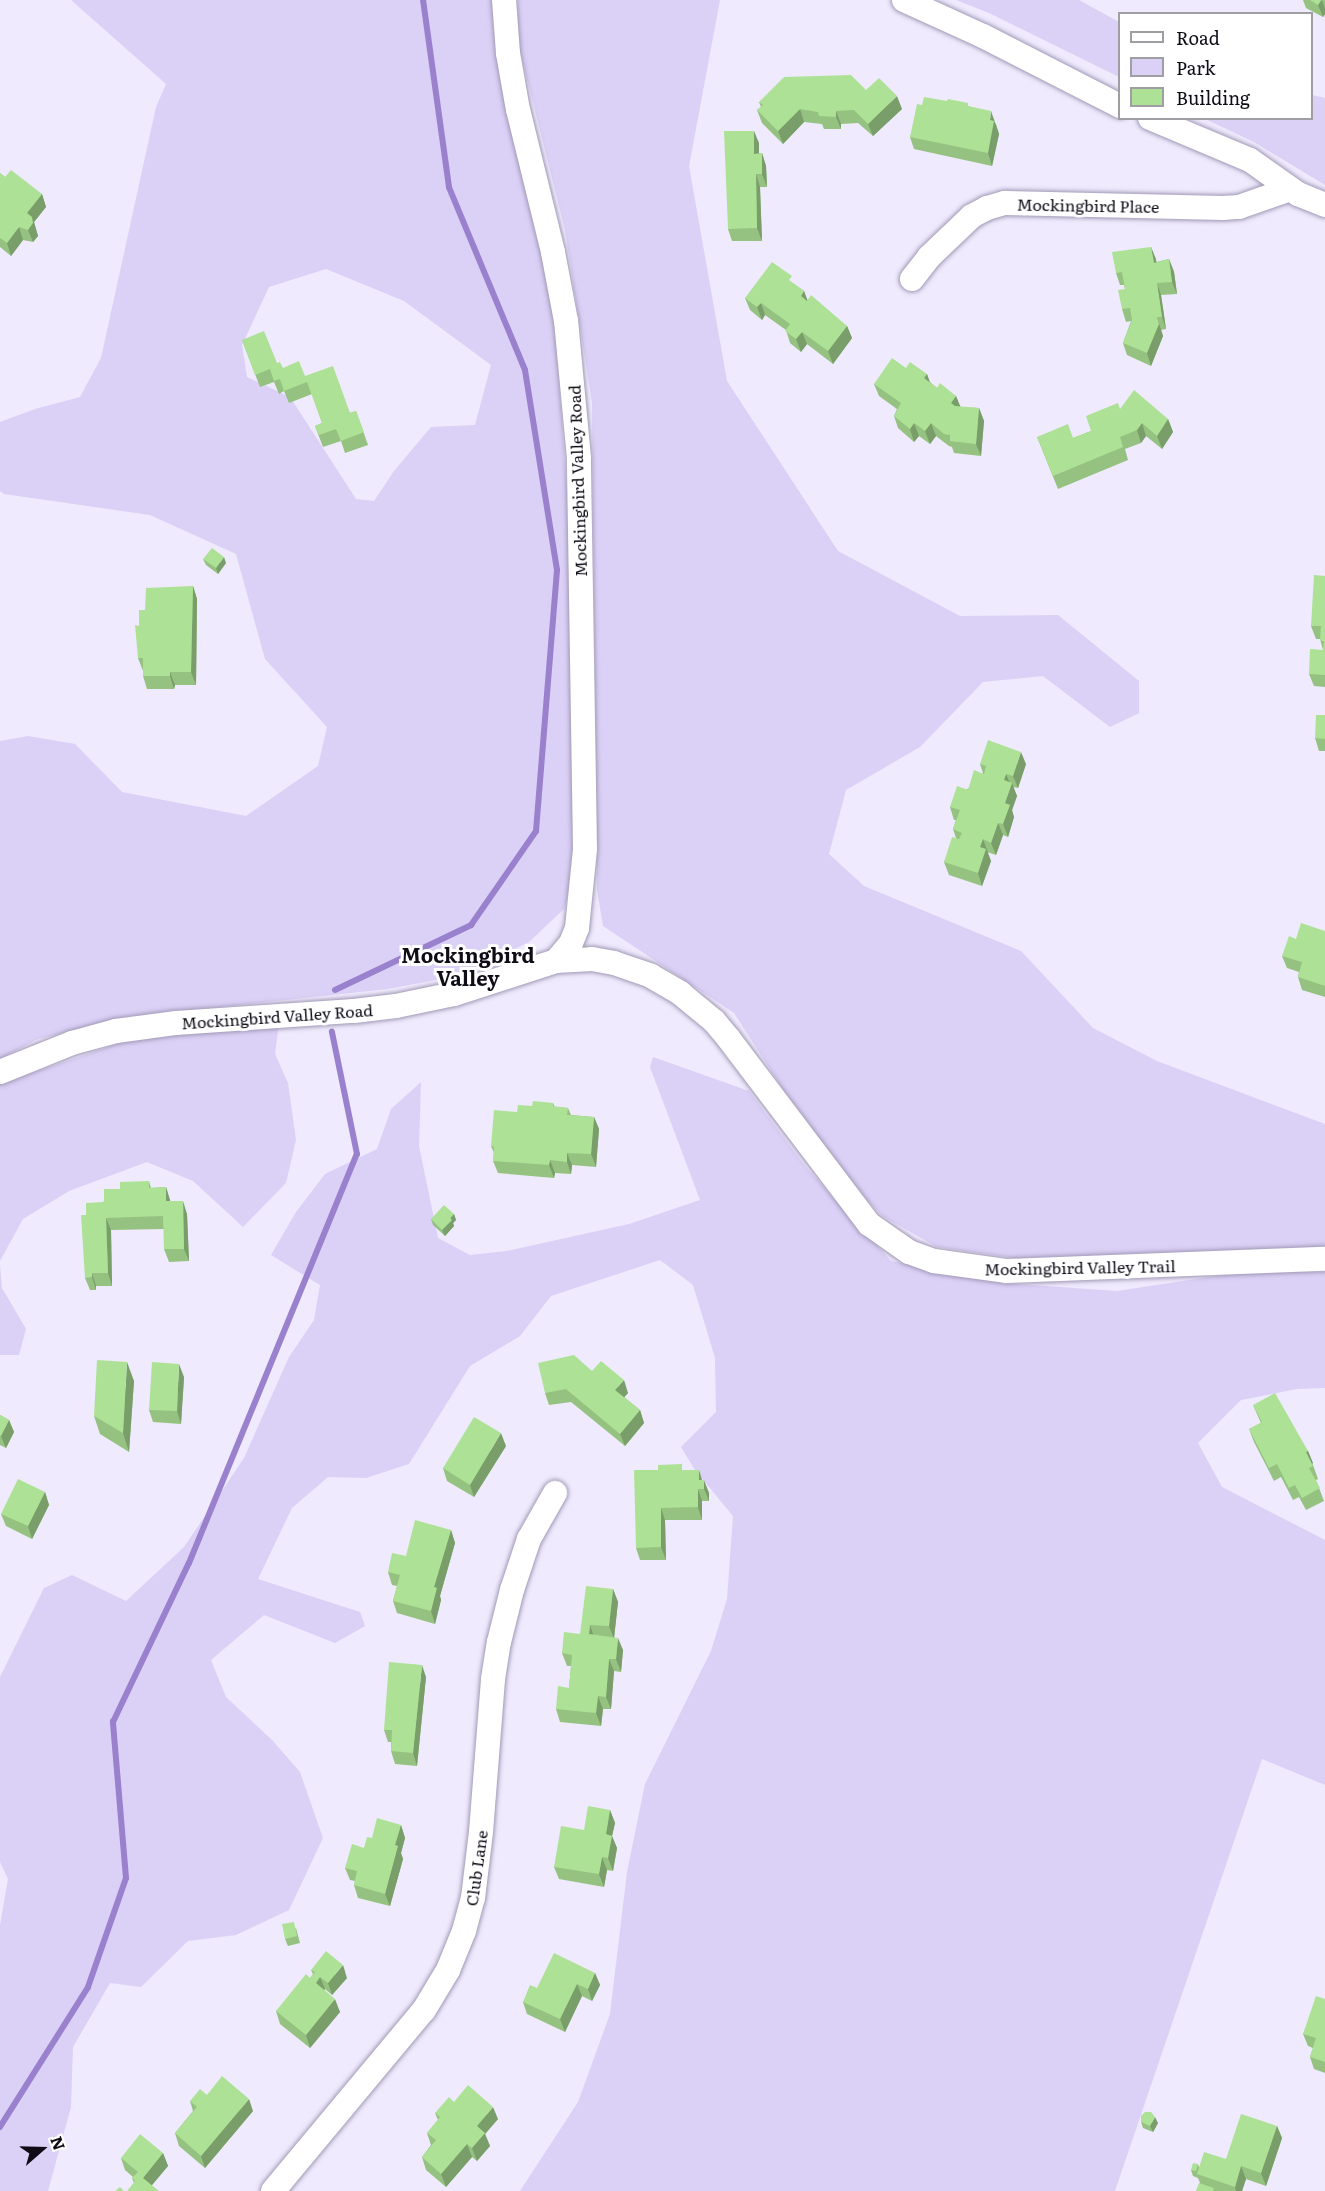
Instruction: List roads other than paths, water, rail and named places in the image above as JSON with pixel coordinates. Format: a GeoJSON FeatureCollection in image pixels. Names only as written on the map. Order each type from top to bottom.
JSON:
{"type":"FeatureCollection","features":[{"type":"Feature","properties":{"kind":"street","name":"Mockingbird Valley Road"},"geometry":{"type":"LineString","coordinates":[[504,0],[508,53],[518,110],[553,252],[566,321],[579,458],[585,849],[577,928],[571,943],[556,961]]}},
{"type":"Feature","properties":{"kind":"street"},"geometry":{"type":"LineString","coordinates":[[904,0],[983,36],[1118,105]]}},
{"type":"Feature","properties":{"kind":"street"},"geometry":{"type":"LineString","coordinates":[[1155,120],[1250,160],[1290,189],[1325,205]]}},
{"type":"Feature","properties":{"kind":"street","name":"Mockingbird Place"},"geometry":{"type":"LineString","coordinates":[[912,279],[929,257],[972,216],[987,208],[1026,202],[1239,207],[1290,189]]}},
{"type":"Feature","properties":{"kind":"street","name":"Mockingbird Valley Road"},"geometry":{"type":"LineString","coordinates":[[0,1072],[72,1043],[116,1031],[176,1023],[396,1006],[454,994],[556,961],[603,961],[651,976],[680,993],[714,1021],[746,1062]]}},
{"type":"Feature","properties":{"kind":"street","name":"Mockingbird Valley Trail"},"geometry":{"type":"LineString","coordinates":[[746,1062],[869,1224],[896,1245],[934,1261],[1007,1271],[1325,1259]]}},
{"type":"Feature","properties":{"kind":"street","name":"Club Lane"},"geometry":{"type":"LineString","coordinates":[[273,2191],[424,2010],[448,1970],[464,1931],[473,1898],[482,1832],[493,1679],[499,1642],[512,1590],[529,1539],[555,1492]]}},
{"type":"Feature","properties":{"kind":"waterway"},"geometry":{"type":"LineString","coordinates":[[335,990],[471,925],[536,831],[557,570],[525,370],[449,187],[423,0]]}},
{"type":"Feature","properties":{"kind":"waterway"},"geometry":{"type":"LineString","coordinates":[[0,2127],[88,1987],[126,1878],[113,1722],[189,1563],[357,1154],[332,1032]]}},
{"type":"Feature","properties":{"kind":"district","name":"Mockingbird Valley"},"geometry":{"type":"Point","coordinates":[468,966]}}]}
